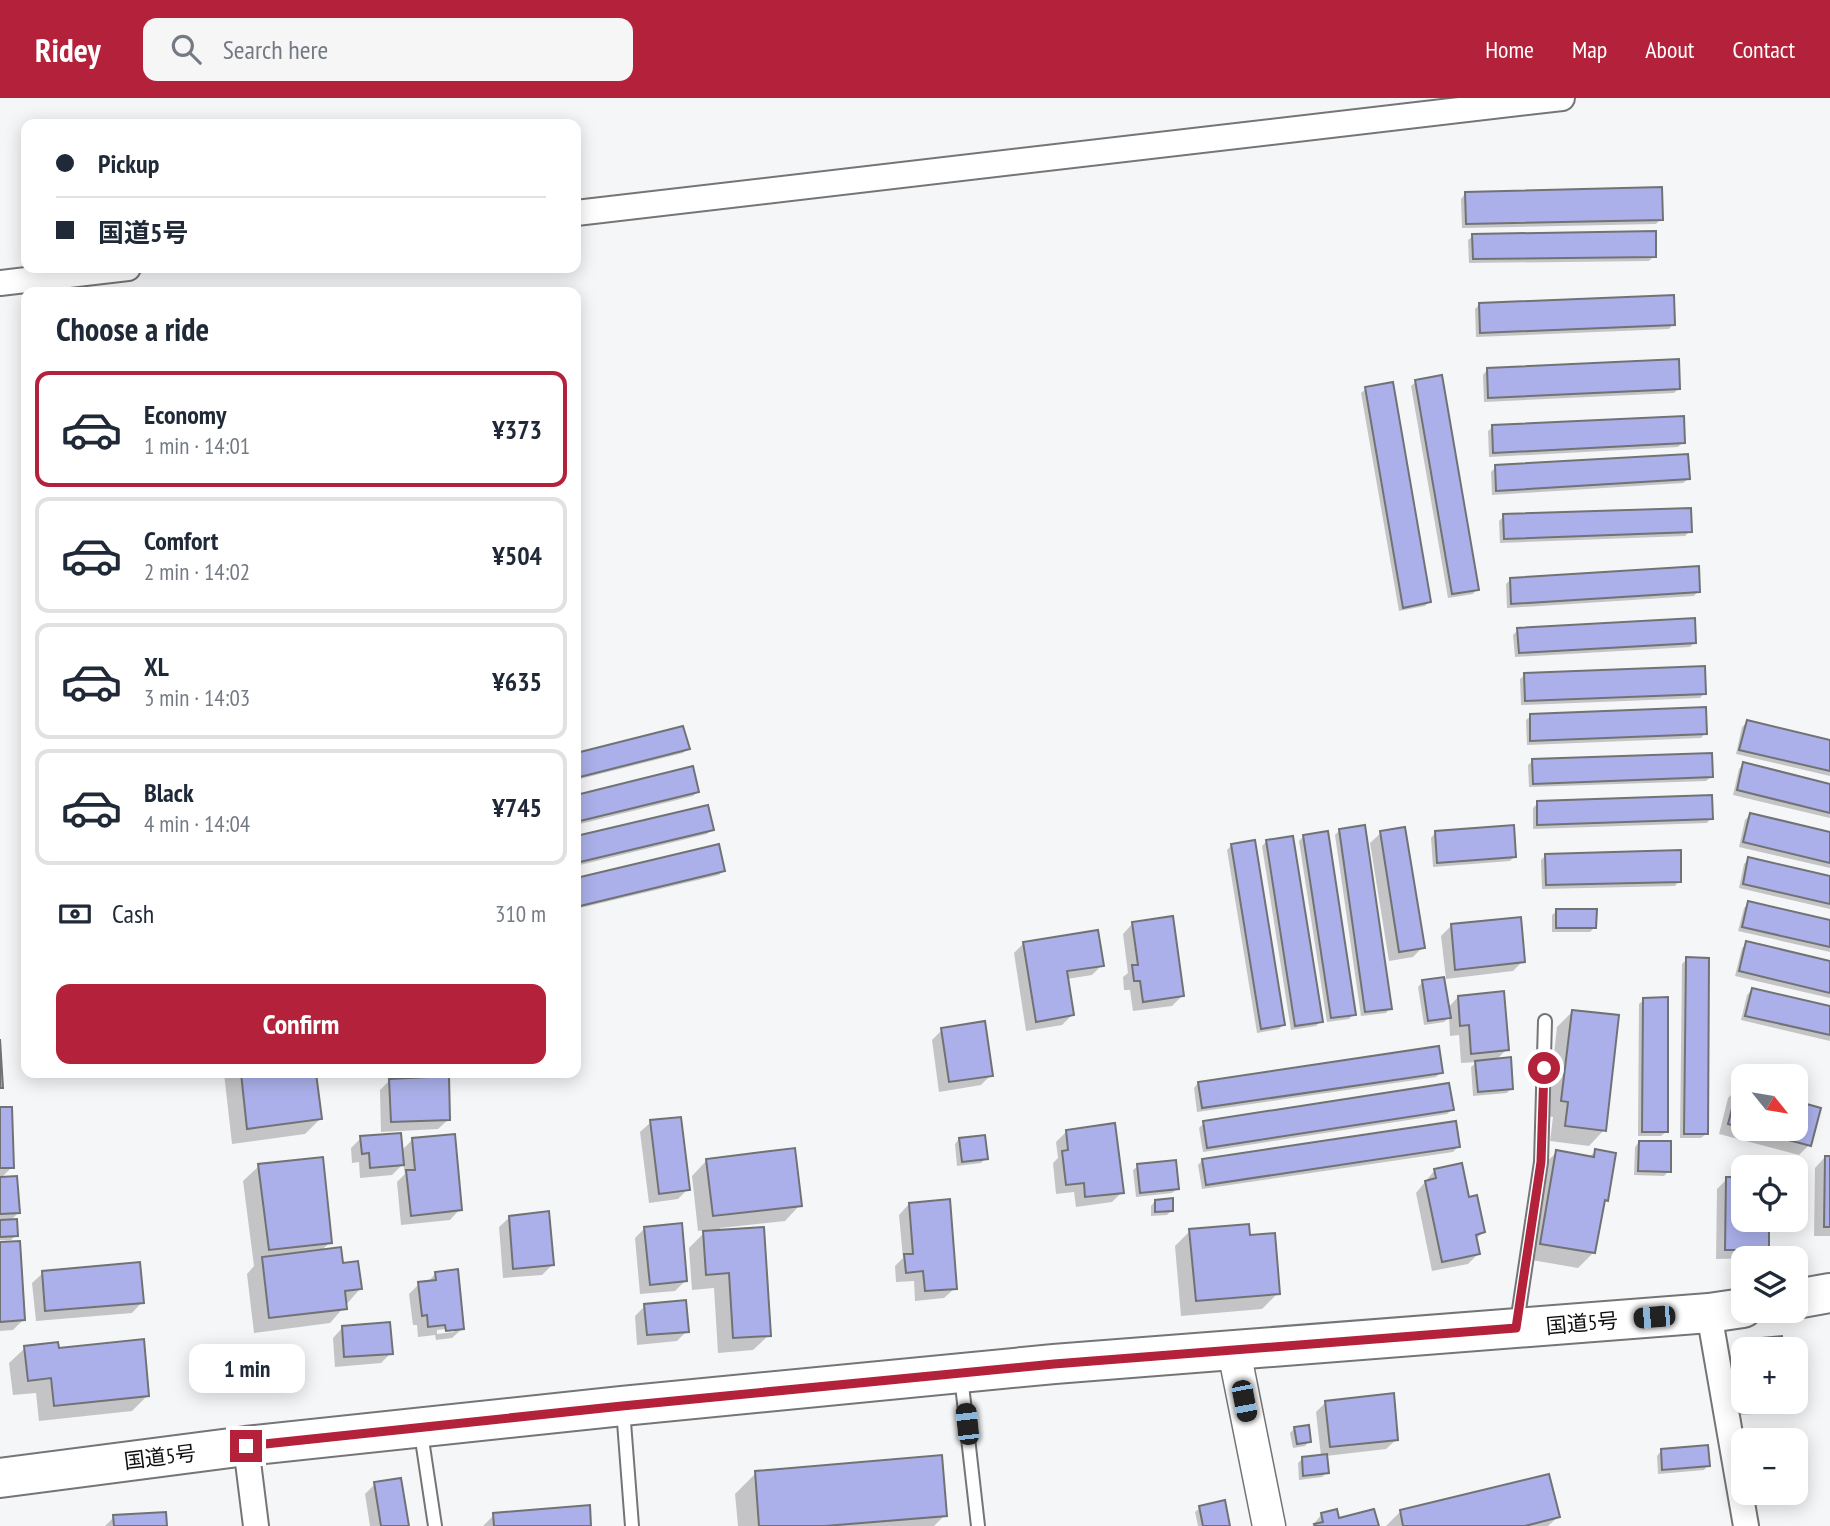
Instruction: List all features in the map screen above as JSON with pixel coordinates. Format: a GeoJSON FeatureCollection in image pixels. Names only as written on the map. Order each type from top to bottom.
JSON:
{"type":"FeatureCollection","features":[{"type":"Feature","properties":{"kind":"highway"},"geometry":{"type":"LineString","coordinates":[[1808,1297],[1830,1293]]}},
{"type":"Feature","properties":{"kind":"highway","name":"国道5号"},"geometry":{"type":"LineString","coordinates":[[0,1478],[246,1446],[961,1373],[1726,1310]]}},
{"type":"Feature","properties":{"kind":"street"},"geometry":{"type":"LineString","coordinates":[[581,212],[1562,98]]}},
{"type":"Feature","properties":{"kind":"street"},"geometry":{"type":"LineString","coordinates":[[0,284],[88,273]]}},
{"type":"Feature","properties":{"kind":"street"},"geometry":{"type":"LineString","coordinates":[[1726,1310],[1746,1526]]}},
{"type":"Feature","properties":{"kind":"street"},"geometry":{"type":"LineString","coordinates":[[1234,1351],[1269,1526]]}},
{"type":"Feature","properties":{"kind":"street"},"geometry":{"type":"LineString","coordinates":[[246,1446],[256,1526]]}},
{"type":"Feature","properties":{"kind":"lane"},"geometry":{"type":"LineString","coordinates":[[1516,1328],[1541,1162],[1545,1021]]}},
{"type":"Feature","properties":{"kind":"lane"},"geometry":{"type":"LineString","coordinates":[[961,1373],[978,1526]]}},
{"type":"Feature","properties":{"kind":"lane"},"geometry":{"type":"LineString","coordinates":[[622,1406],[632,1526]]}},
{"type":"Feature","properties":{"kind":"lane"},"geometry":{"type":"LineString","coordinates":[[420,1428],[435,1526]]}},
{"type":"Feature","properties":{"kind":"building"},"geometry":{"type":"Polygon","coordinates":[[[1662,187],[1663,220],[1466,224],[1465,192],[1662,187]]]}},
{"type":"Feature","properties":{"kind":"building"},"geometry":{"type":"Polygon","coordinates":[[[1656,231],[1656,257],[1473,259],[1472,234],[1656,231]]]}},
{"type":"Feature","properties":{"kind":"building"},"geometry":{"type":"Polygon","coordinates":[[[1674,295],[1675,325],[1480,333],[1479,303],[1674,295]]]}},
{"type":"Feature","properties":{"kind":"building"},"geometry":{"type":"Polygon","coordinates":[[[1679,359],[1680,389],[1488,398],[1487,368],[1679,359]]]}},
{"type":"Feature","properties":{"kind":"building"},"geometry":{"type":"Polygon","coordinates":[[[1442,375],[1479,590],[1452,594],[1415,380],[1442,375]]]}},
{"type":"Feature","properties":{"kind":"building"},"geometry":{"type":"Polygon","coordinates":[[[1393,382],[1431,602],[1403,608],[1365,387],[1393,382]]]}},
{"type":"Feature","properties":{"kind":"building"},"geometry":{"type":"Polygon","coordinates":[[[1684,416],[1685,443],[1493,453],[1492,425],[1684,416]]]}},
{"type":"Feature","properties":{"kind":"building"},"geometry":{"type":"Polygon","coordinates":[[[1688,454],[1690,479],[1496,491],[1495,465],[1688,454]]]}},
{"type":"Feature","properties":{"kind":"building"},"geometry":{"type":"Polygon","coordinates":[[[1691,508],[1692,532],[1504,539],[1503,514],[1691,508]]]}},
{"type":"Feature","properties":{"kind":"building"},"geometry":{"type":"Polygon","coordinates":[[[1699,566],[1700,592],[1511,604],[1510,578],[1699,566]]]}},
{"type":"Feature","properties":{"kind":"building"},"geometry":{"type":"Polygon","coordinates":[[[1695,618],[1696,643],[1519,653],[1517,628],[1695,618]]]}},
{"type":"Feature","properties":{"kind":"building"},"geometry":{"type":"Polygon","coordinates":[[[1705,666],[1706,694],[1525,701],[1524,673],[1705,666]]]}},
{"type":"Feature","properties":{"kind":"building"},"geometry":{"type":"Polygon","coordinates":[[[1706,707],[1707,734],[1530,741],[1530,714],[1706,707]]]}},
{"type":"Feature","properties":{"kind":"building"},"geometry":{"type":"Polygon","coordinates":[[[1747,720],[1830,740],[1830,771],[1739,750],[1747,720]]]}},
{"type":"Feature","properties":{"kind":"building"},"geometry":{"type":"Polygon","coordinates":[[[683,726],[690,749],[581,777],[581,752],[683,726]]]}},
{"type":"Feature","properties":{"kind":"building"},"geometry":{"type":"Polygon","coordinates":[[[1712,753],[1713,777],[1533,784],[1532,759],[1712,753]]]}},
{"type":"Feature","properties":{"kind":"building"},"geometry":{"type":"Polygon","coordinates":[[[1743,762],[1830,784],[1830,813],[1737,790],[1743,762]]]}},
{"type":"Feature","properties":{"kind":"building"},"geometry":{"type":"Polygon","coordinates":[[[693,766],[699,792],[581,821],[581,794],[693,766]]]}},
{"type":"Feature","properties":{"kind":"building"},"geometry":{"type":"Polygon","coordinates":[[[1712,795],[1713,819],[1537,825],[1537,801],[1712,795]]]}},
{"type":"Feature","properties":{"kind":"building"},"geometry":{"type":"Polygon","coordinates":[[[708,805],[714,830],[581,862],[581,835],[708,805]]]}},
{"type":"Feature","properties":{"kind":"building"},"geometry":{"type":"Polygon","coordinates":[[[1750,813],[1830,832],[1830,863],[1743,842],[1750,813]]]}},
{"type":"Feature","properties":{"kind":"building"},"geometry":{"type":"Polygon","coordinates":[[[1365,825],[1392,1009],[1365,1012],[1339,829],[1365,825]]]}},
{"type":"Feature","properties":{"kind":"building"},"geometry":{"type":"Polygon","coordinates":[[[1514,825],[1516,857],[1437,863],[1435,831],[1514,825]]]}},
{"type":"Feature","properties":{"kind":"building"},"geometry":{"type":"Polygon","coordinates":[[[1405,827],[1425,948],[1399,952],[1380,831],[1405,827]]]}},
{"type":"Feature","properties":{"kind":"building"},"geometry":{"type":"Polygon","coordinates":[[[1328,831],[1356,1015],[1331,1018],[1303,835],[1328,831]]]}},
{"type":"Feature","properties":{"kind":"building"},"geometry":{"type":"Polygon","coordinates":[[[1293,836],[1323,1022],[1295,1026],[1266,840],[1293,836]]]}},
{"type":"Feature","properties":{"kind":"building"},"geometry":{"type":"Polygon","coordinates":[[[1255,840],[1285,1025],[1261,1029],[1231,844],[1255,840]]]}},
{"type":"Feature","properties":{"kind":"building"},"geometry":{"type":"Polygon","coordinates":[[[719,844],[725,871],[581,906],[581,877],[719,844]]]}},
{"type":"Feature","properties":{"kind":"building"},"geometry":{"type":"Polygon","coordinates":[[[1681,850],[1681,882],[1546,885],[1545,854],[1681,850]]]}},
{"type":"Feature","properties":{"kind":"building"},"geometry":{"type":"Polygon","coordinates":[[[1748,857],[1830,876],[1830,904],[1743,884],[1748,857]]]}},
{"type":"Feature","properties":{"kind":"building"},"geometry":{"type":"Polygon","coordinates":[[[1748,901],[1830,920],[1830,947],[1742,927],[1748,901]]]}},
{"type":"Feature","properties":{"kind":"building"},"geometry":{"type":"Polygon","coordinates":[[[1556,909],[1597,909],[1596,928],[1556,928],[1556,909]]]}},
{"type":"Feature","properties":{"kind":"building"},"geometry":{"type":"Polygon","coordinates":[[[1173,916],[1184,996],[1143,1002],[1140,981],[1134,981],[1132,965],[1138,965],[1132,922],[1173,916]]]}},
{"type":"Feature","properties":{"kind":"building"},"geometry":{"type":"Polygon","coordinates":[[[1521,917],[1525,962],[1455,970],[1451,924],[1521,917]]]}},
{"type":"Feature","properties":{"kind":"building"},"geometry":{"type":"Polygon","coordinates":[[[1098,930],[1104,966],[1067,971],[1074,1015],[1036,1022],[1023,942],[1098,930]]]}},
{"type":"Feature","properties":{"kind":"building"},"geometry":{"type":"Polygon","coordinates":[[[1746,941],[1830,961],[1830,993],[1739,971],[1746,941]]]}},
{"type":"Feature","properties":{"kind":"building"},"geometry":{"type":"Polygon","coordinates":[[[1686,957],[1709,958],[1708,1134],[1684,1134],[1686,957]]]}},
{"type":"Feature","properties":{"kind":"building"},"geometry":{"type":"Polygon","coordinates":[[[1444,977],[1451,1018],[1428,1021],[1422,980],[1444,977]]]}},
{"type":"Feature","properties":{"kind":"building"},"geometry":{"type":"Polygon","coordinates":[[[1752,988],[1830,1006],[1830,1035],[1745,1016],[1752,988]]]}},
{"type":"Feature","properties":{"kind":"building"},"geometry":{"type":"Polygon","coordinates":[[[1504,991],[1509,1050],[1471,1054],[1469,1025],[1460,1026],[1458,996],[1504,991]]]}},
{"type":"Feature","properties":{"kind":"building"},"geometry":{"type":"Polygon","coordinates":[[[1668,997],[1668,1132],[1642,1132],[1643,998],[1668,997]]]}},
{"type":"Feature","properties":{"kind":"building"},"geometry":{"type":"Polygon","coordinates":[[[1572,1010],[1619,1015],[1606,1131],[1565,1126],[1568,1102],[1561,1101],[1572,1010]]]}},
{"type":"Feature","properties":{"kind":"building"},"geometry":{"type":"Polygon","coordinates":[[[985,1021],[993,1076],[949,1082],[941,1028],[985,1021]]]}},
{"type":"Feature","properties":{"kind":"building"},"geometry":{"type":"Polygon","coordinates":[[[0,1039],[3,1088],[0,1088],[0,1039]]]}},
{"type":"Feature","properties":{"kind":"building"},"geometry":{"type":"Polygon","coordinates":[[[1439,1046],[1443,1073],[1202,1108],[1198,1082],[1439,1046]]]}},
{"type":"Feature","properties":{"kind":"building"},"geometry":{"type":"Polygon","coordinates":[[[1511,1057],[1513,1089],[1478,1092],[1475,1061],[1511,1057]]]}},
{"type":"Feature","properties":{"kind":"building"},"geometry":{"type":"Polygon","coordinates":[[[242,1078],[317,1078],[322,1119],[247,1129],[242,1078]]]}},
{"type":"Feature","properties":{"kind":"building"},"geometry":{"type":"Polygon","coordinates":[[[449,1078],[450,1120],[391,1122],[389,1079],[449,1078]]]}},
{"type":"Feature","properties":{"kind":"building"},"geometry":{"type":"Polygon","coordinates":[[[1449,1083],[1454,1110],[1207,1148],[1203,1121],[1449,1083]]]}},
{"type":"Feature","properties":{"kind":"building"},"geometry":{"type":"Polygon","coordinates":[[[1808,1104],[1821,1108],[1811,1146],[1792,1141],[1808,1141],[1808,1104]]]}},
{"type":"Feature","properties":{"kind":"building"},"geometry":{"type":"Polygon","coordinates":[[[0,1107],[12,1107],[14,1168],[0,1168],[0,1107]]]}},
{"type":"Feature","properties":{"kind":"building"},"geometry":{"type":"Polygon","coordinates":[[[681,1117],[690,1190],[659,1194],[650,1120],[681,1117]]]}},
{"type":"Feature","properties":{"kind":"building"},"geometry":{"type":"Polygon","coordinates":[[[1456,1121],[1460,1147],[1206,1185],[1202,1159],[1456,1121]]]}},
{"type":"Feature","properties":{"kind":"building"},"geometry":{"type":"Polygon","coordinates":[[[1115,1123],[1124,1193],[1085,1197],[1084,1183],[1066,1185],[1062,1151],[1068,1150],[1066,1130],[1115,1123]]]}},
{"type":"Feature","properties":{"kind":"building"},"geometry":{"type":"Polygon","coordinates":[[[401,1133],[404,1165],[370,1168],[369,1153],[362,1154],[360,1136],[401,1133]]]}},
{"type":"Feature","properties":{"kind":"building"},"geometry":{"type":"Polygon","coordinates":[[[455,1134],[462,1210],[411,1216],[406,1170],[415,1170],[412,1138],[455,1134]]]}},
{"type":"Feature","properties":{"kind":"building"},"geometry":{"type":"Polygon","coordinates":[[[985,1135],[988,1159],[962,1162],[959,1138],[985,1135]]]}},
{"type":"Feature","properties":{"kind":"building"},"geometry":{"type":"Polygon","coordinates":[[[1639,1141],[1671,1141],[1671,1172],[1638,1171],[1639,1141]]]}},
{"type":"Feature","properties":{"kind":"building"},"geometry":{"type":"Polygon","coordinates":[[[795,1148],[802,1206],[713,1216],[706,1159],[795,1148]]]}},
{"type":"Feature","properties":{"kind":"building"},"geometry":{"type":"Polygon","coordinates":[[[1595,1149],[1616,1153],[1595,1253],[1540,1244],[1556,1150],[1594,1157],[1595,1149]]]}},
{"type":"Feature","properties":{"kind":"building"},"geometry":{"type":"Polygon","coordinates":[[[1825,1156],[1830,1156],[1830,1227],[1824,1227],[1825,1156]]]}},
{"type":"Feature","properties":{"kind":"building"},"geometry":{"type":"Polygon","coordinates":[[[323,1157],[332,1243],[269,1250],[258,1164],[323,1157]]]}},
{"type":"Feature","properties":{"kind":"building"},"geometry":{"type":"Polygon","coordinates":[[[1176,1160],[1179,1189],[1140,1193],[1137,1164],[1176,1160]]]}},
{"type":"Feature","properties":{"kind":"building"},"geometry":{"type":"Polygon","coordinates":[[[1462,1163],[1469,1197],[1477,1195],[1485,1232],[1476,1235],[1480,1254],[1442,1262],[1425,1181],[1436,1178],[1434,1169],[1462,1163]]]}},
{"type":"Feature","properties":{"kind":"building"},"geometry":{"type":"Polygon","coordinates":[[[17,1176],[20,1213],[0,1214],[0,1177],[17,1176]]]}},
{"type":"Feature","properties":{"kind":"building"},"geometry":{"type":"Polygon","coordinates":[[[1726,1177],[1731,1177],[1731,1232],[1769,1232],[1769,1246],[1731,1246],[1731,1250],[1725,1250],[1726,1177]]]}},
{"type":"Feature","properties":{"kind":"building"},"geometry":{"type":"Polygon","coordinates":[[[1173,1198],[1173,1211],[1155,1212],[1155,1200],[1173,1198]]]}},
{"type":"Feature","properties":{"kind":"building"},"geometry":{"type":"Polygon","coordinates":[[[950,1199],[957,1289],[925,1291],[923,1271],[906,1273],[904,1254],[913,1254],[909,1203],[950,1199]]]}},
{"type":"Feature","properties":{"kind":"building"},"geometry":{"type":"Polygon","coordinates":[[[549,1211],[554,1265],[513,1269],[509,1216],[549,1211]]]}},
{"type":"Feature","properties":{"kind":"building"},"geometry":{"type":"Polygon","coordinates":[[[17,1219],[18,1236],[0,1237],[0,1220],[17,1219]]]}},
{"type":"Feature","properties":{"kind":"building"},"geometry":{"type":"Polygon","coordinates":[[[682,1223],[687,1281],[650,1285],[644,1227],[682,1223]]]}},
{"type":"Feature","properties":{"kind":"building"},"geometry":{"type":"Polygon","coordinates":[[[1249,1224],[1250,1235],[1275,1233],[1280,1294],[1196,1301],[1189,1229],[1249,1224]]]}},
{"type":"Feature","properties":{"kind":"building"},"geometry":{"type":"Polygon","coordinates":[[[764,1227],[771,1336],[733,1338],[729,1273],[706,1275],[703,1231],[764,1227]]]}},
{"type":"Feature","properties":{"kind":"building"},"geometry":{"type":"Polygon","coordinates":[[[20,1241],[25,1320],[0,1322],[0,1242],[20,1241]]]}},
{"type":"Feature","properties":{"kind":"building"},"geometry":{"type":"Polygon","coordinates":[[[341,1247],[343,1263],[358,1261],[362,1289],[345,1291],[347,1309],[269,1318],[262,1257],[341,1247]]]}},
{"type":"Feature","properties":{"kind":"building"},"geometry":{"type":"Polygon","coordinates":[[[140,1262],[144,1303],[45,1311],[42,1271],[140,1262]]]}},
{"type":"Feature","properties":{"kind":"building"},"geometry":{"type":"Polygon","coordinates":[[[458,1269],[464,1329],[446,1331],[445,1325],[428,1327],[427,1315],[422,1316],[418,1282],[436,1280],[435,1272],[458,1269]]]}},
{"type":"Feature","properties":{"kind":"building"},"geometry":{"type":"Polygon","coordinates":[[[686,1300],[689,1332],[647,1335],[644,1304],[686,1300]]]}},
{"type":"Feature","properties":{"kind":"building"},"geometry":{"type":"Polygon","coordinates":[[[390,1322],[393,1354],[344,1357],[342,1326],[390,1322]]]}},
{"type":"Feature","properties":{"kind":"building"},"geometry":{"type":"Polygon","coordinates":[[[144,1339],[149,1396],[54,1406],[51,1378],[28,1381],[24,1346],[58,1342],[59,1348],[144,1339]]]}},
{"type":"Feature","properties":{"kind":"building"},"geometry":{"type":"Polygon","coordinates":[[[1394,1393],[1398,1440],[1330,1447],[1325,1401],[1394,1393]]]}},
{"type":"Feature","properties":{"kind":"building"},"geometry":{"type":"Polygon","coordinates":[[[1309,1425],[1311,1442],[1297,1444],[1294,1427],[1309,1425]]]}},
{"type":"Feature","properties":{"kind":"building"},"geometry":{"type":"Polygon","coordinates":[[[1708,1445],[1710,1466],[1662,1470],[1661,1449],[1708,1445]]]}},
{"type":"Feature","properties":{"kind":"building"},"geometry":{"type":"Polygon","coordinates":[[[1327,1454],[1329,1473],[1303,1476],[1302,1457],[1327,1454]]]}},
{"type":"Feature","properties":{"kind":"building"},"geometry":{"type":"Polygon","coordinates":[[[942,1455],[947,1516],[825,1526],[759,1526],[755,1471],[942,1455]]]}},
{"type":"Feature","properties":{"kind":"building"},"geometry":{"type":"Polygon","coordinates":[[[1549,1474],[1560,1517],[1525,1526],[1403,1526],[1400,1510],[1549,1474]]]}},
{"type":"Feature","properties":{"kind":"building"},"geometry":{"type":"Polygon","coordinates":[[[401,1478],[409,1526],[381,1526],[374,1482],[401,1478]]]}},
{"type":"Feature","properties":{"kind":"building"},"geometry":{"type":"Polygon","coordinates":[[[1225,1500],[1230,1526],[1203,1526],[1199,1506],[1225,1500]]]}},
{"type":"Feature","properties":{"kind":"building"},"geometry":{"type":"Polygon","coordinates":[[[590,1505],[591,1526],[494,1526],[493,1513],[590,1505]]]}},
{"type":"Feature","properties":{"kind":"building"},"geometry":{"type":"Polygon","coordinates":[[[1337,1509],[1339,1518],[1374,1509],[1379,1526],[1315,1526],[1314,1524],[1323,1522],[1321,1513],[1337,1509]]]}},
{"type":"Feature","properties":{"kind":"building"},"geometry":{"type":"Polygon","coordinates":[[[166,1512],[167,1526],[114,1526],[113,1515],[166,1512]]]}},
{"type":"Feature","properties":{"kind":"route"},"geometry":{"type":"LineString","coordinates":[[246,1446],[1054,1364],[1516,1328],[1541,1162],[1544,1068]]}}]}
